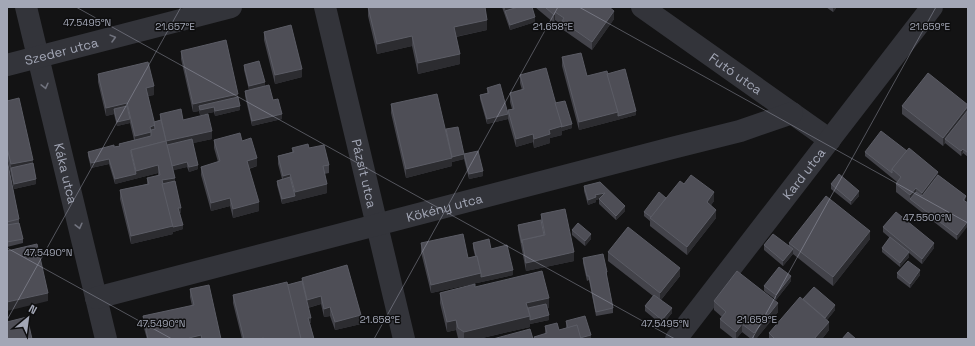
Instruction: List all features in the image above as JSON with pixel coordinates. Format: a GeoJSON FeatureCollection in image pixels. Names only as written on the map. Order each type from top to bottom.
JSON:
{"type":"FeatureCollection","features":[{"type":"Feature","properties":{"kind":"street","name":"Káka utca"},"geometry":{"type":"LineString","coordinates":[[26,7],[106,339]]}},
{"type":"Feature","properties":{"kind":"street","name":"Szeder utca"},"geometry":{"type":"LineString","coordinates":[[7,65],[231,7]]}},
{"type":"Feature","properties":{"kind":"street","name":"Pázsit utca"},"geometry":{"type":"LineString","coordinates":[[325,7],[404,339]]}},
{"type":"Feature","properties":{"kind":"street","name":"Futó utca"},"geometry":{"type":"LineString","coordinates":[[642,7],[830,140]]}},
{"type":"Feature","properties":{"kind":"street","name":"Kard utca"},"geometry":{"type":"LineString","coordinates":[[679,338],[932,7]]}},
{"type":"Feature","properties":{"kind":"street","name":"Kökény utca"},"geometry":{"type":"LineString","coordinates":[[96,298],[740,131],[792,113]]}},
{"type":"Feature","properties":{"kind":"building"},"geometry":{"type":"Polygon","coordinates":[[[368,7],[485,7],[487,20],[454,27],[460,54],[418,63],[412,36],[377,44],[368,7]]]}},
{"type":"Feature","properties":{"kind":"building"},"geometry":{"type":"Polygon","coordinates":[[[518,7],[532,7],[535,17],[510,25],[505,11],[518,7]]]}},
{"type":"Feature","properties":{"kind":"building"},"geometry":{"type":"Polygon","coordinates":[[[545,7],[609,7],[614,11],[592,42],[562,21],[564,18],[555,12],[554,15],[545,7]]]}},
{"type":"Feature","properties":{"kind":"building"},"geometry":{"type":"Polygon","coordinates":[[[291,25],[302,69],[275,75],[264,32],[291,25]]]}},
{"type":"Feature","properties":{"kind":"building"},"geometry":{"type":"Polygon","coordinates":[[[226,40],[238,94],[193,104],[181,51],[226,40]]]}},
{"type":"Feature","properties":{"kind":"building"},"geometry":{"type":"Polygon","coordinates":[[[581,53],[587,76],[607,71],[618,112],[579,122],[562,57],[581,53]]]}},
{"type":"Feature","properties":{"kind":"building"},"geometry":{"type":"Polygon","coordinates":[[[259,61],[265,82],[249,86],[244,65],[259,61]]]}},
{"type":"Feature","properties":{"kind":"building"},"geometry":{"type":"Polygon","coordinates":[[[148,62],[154,86],[146,88],[155,125],[150,127],[151,132],[135,136],[127,103],[106,108],[98,74],[148,62]]]}},
{"type":"Feature","properties":{"kind":"building"},"geometry":{"type":"Polygon","coordinates":[[[546,68],[562,126],[549,130],[550,134],[534,139],[533,134],[516,139],[508,110],[514,109],[510,93],[524,89],[520,75],[546,68]]]}},
{"type":"Feature","properties":{"kind":"building"},"geometry":{"type":"Polygon","coordinates":[[[625,69],[636,111],[618,116],[607,74],[625,69]]]}},
{"type":"Feature","properties":{"kind":"building"},"geometry":{"type":"Polygon","coordinates":[[[928,73],[968,105],[943,138],[902,106],[928,73]]]}},
{"type":"Feature","properties":{"kind":"building"},"geometry":{"type":"Polygon","coordinates":[[[500,84],[508,114],[487,119],[480,95],[489,93],[487,88],[500,84]]]}},
{"type":"Feature","properties":{"kind":"building"},"geometry":{"type":"Polygon","coordinates":[[[269,85],[273,100],[278,99],[282,114],[252,121],[245,91],[269,85]]]}},
{"type":"Feature","properties":{"kind":"building"},"geometry":{"type":"Polygon","coordinates":[[[437,94],[452,158],[406,169],[391,104],[437,94]]]}},
{"type":"Feature","properties":{"kind":"building"},"geometry":{"type":"Polygon","coordinates":[[[238,97],[240,106],[215,111],[214,107],[200,110],[199,106],[238,97]]]}},
{"type":"Feature","properties":{"kind":"building"},"geometry":{"type":"Polygon","coordinates":[[[19,98],[33,160],[11,164],[7,148],[7,101],[19,98]]]}},
{"type":"Feature","properties":{"kind":"building"},"geometry":{"type":"Polygon","coordinates":[[[565,101],[572,124],[561,127],[562,126],[555,103],[565,101]]]}},
{"type":"Feature","properties":{"kind":"building"},"geometry":{"type":"Polygon","coordinates":[[[127,106],[130,119],[117,122],[114,109],[127,106]]]}},
{"type":"Feature","properties":{"kind":"building"},"geometry":{"type":"Polygon","coordinates":[[[181,109],[183,120],[208,114],[212,131],[166,141],[160,114],[181,109]]]}},
{"type":"Feature","properties":{"kind":"building"},"geometry":{"type":"Polygon","coordinates":[[[968,110],[968,153],[963,149],[961,151],[945,139],[968,110]]]}},
{"type":"Feature","properties":{"kind":"building"},"geometry":{"type":"Polygon","coordinates":[[[161,120],[166,141],[131,150],[136,174],[115,179],[109,159],[91,163],[88,152],[114,145],[114,147],[120,146],[119,144],[151,136],[151,130],[155,129],[154,122],[161,120]]]}},
{"type":"Feature","properties":{"kind":"building"},"geometry":{"type":"Polygon","coordinates":[[[458,127],[464,154],[452,157],[446,129],[458,127]]]}},
{"type":"Feature","properties":{"kind":"building"},"geometry":{"type":"Polygon","coordinates":[[[881,131],[907,151],[892,169],[892,173],[865,152],[881,131]]]}},
{"type":"Feature","properties":{"kind":"building"},"geometry":{"type":"Polygon","coordinates":[[[240,133],[242,141],[251,138],[257,158],[247,161],[259,202],[233,209],[230,198],[211,203],[201,167],[220,161],[214,140],[240,133]]]}},
{"type":"Feature","properties":{"kind":"building"},"geometry":{"type":"Polygon","coordinates":[[[192,139],[198,165],[189,167],[187,162],[172,166],[167,145],[192,139]]]}},
{"type":"Feature","properties":{"kind":"building"},"geometry":{"type":"Polygon","coordinates":[[[166,141],[175,178],[162,180],[173,226],[131,236],[120,190],[149,184],[147,178],[160,175],[158,165],[136,171],[131,150],[166,141]]]}},
{"type":"Feature","properties":{"kind":"building"},"geometry":{"type":"Polygon","coordinates":[[[308,144],[309,148],[324,145],[329,165],[323,166],[327,184],[295,192],[290,174],[283,176],[278,156],[294,152],[292,148],[308,144]]]}},
{"type":"Feature","properties":{"kind":"building"},"geometry":{"type":"Polygon","coordinates":[[[909,148],[938,172],[922,193],[916,188],[910,195],[896,184],[901,177],[892,169],[909,148]]]}},
{"type":"Feature","properties":{"kind":"building"},"geometry":{"type":"Polygon","coordinates":[[[478,151],[483,171],[469,174],[464,154],[478,151]]]}},
{"type":"Feature","properties":{"kind":"building"},"geometry":{"type":"Polygon","coordinates":[[[7,160],[19,219],[7,222],[7,160]]]}},
{"type":"Feature","properties":{"kind":"building"},"geometry":{"type":"Polygon","coordinates":[[[33,163],[36,179],[14,184],[11,168],[33,163]]]}},
{"type":"Feature","properties":{"kind":"building"},"geometry":{"type":"Polygon","coordinates":[[[839,174],[859,191],[851,201],[831,184],[839,174]]]}},
{"type":"Feature","properties":{"kind":"building"},"geometry":{"type":"Polygon","coordinates":[[[691,175],[714,192],[707,202],[716,210],[687,247],[650,218],[680,181],[684,184],[691,175]]]}},
{"type":"Feature","properties":{"kind":"building"},"geometry":{"type":"Polygon","coordinates":[[[938,175],[966,196],[963,200],[968,203],[968,221],[957,235],[910,199],[916,192],[922,196],[938,175]]]}},
{"type":"Feature","properties":{"kind":"building"},"geometry":{"type":"Polygon","coordinates":[[[290,177],[295,196],[282,199],[277,181],[290,177]]]}},
{"type":"Feature","properties":{"kind":"building"},"geometry":{"type":"Polygon","coordinates":[[[175,181],[181,208],[178,208],[183,225],[173,227],[162,184],[175,181]]]}},
{"type":"Feature","properties":{"kind":"building"},"geometry":{"type":"Polygon","coordinates":[[[600,182],[625,206],[616,216],[599,199],[605,193],[595,195],[596,197],[588,200],[584,186],[600,182]]]}},
{"type":"Feature","properties":{"kind":"building"},"geometry":{"type":"Polygon","coordinates":[[[659,192],[666,198],[651,217],[644,212],[659,192]]]}},
{"type":"Feature","properties":{"kind":"building"},"geometry":{"type":"Polygon","coordinates":[[[826,196],[870,231],[833,277],[789,243],[826,196]]]}},
{"type":"Feature","properties":{"kind":"building"},"geometry":{"type":"Polygon","coordinates":[[[565,209],[574,252],[526,263],[522,240],[545,235],[541,214],[565,209]]]}},
{"type":"Feature","properties":{"kind":"building"},"geometry":{"type":"Polygon","coordinates":[[[896,212],[934,243],[922,259],[883,227],[896,212]]]}},
{"type":"Feature","properties":{"kind":"building"},"geometry":{"type":"Polygon","coordinates":[[[541,220],[544,235],[522,240],[522,243],[518,225],[541,220]]]}},
{"type":"Feature","properties":{"kind":"building"},"geometry":{"type":"Polygon","coordinates":[[[19,223],[23,239],[7,242],[7,225],[19,223]]]}},
{"type":"Feature","properties":{"kind":"building"},"geometry":{"type":"Polygon","coordinates":[[[578,223],[591,234],[585,241],[572,230],[578,223]]]}},
{"type":"Feature","properties":{"kind":"building"},"geometry":{"type":"Polygon","coordinates":[[[628,227],[680,268],[660,293],[608,252],[628,227]]]}},
{"type":"Feature","properties":{"kind":"building"},"geometry":{"type":"Polygon","coordinates":[[[463,234],[468,258],[477,256],[481,273],[431,285],[421,243],[463,234]]]}},
{"type":"Feature","properties":{"kind":"building"},"geometry":{"type":"Polygon","coordinates":[[[773,234],[793,249],[783,261],[764,245],[773,234]]]}},
{"type":"Feature","properties":{"kind":"building"},"geometry":{"type":"Polygon","coordinates":[[[890,237],[909,252],[900,263],[882,248],[890,237]]]}},
{"type":"Feature","properties":{"kind":"building"},"geometry":{"type":"Polygon","coordinates":[[[489,239],[491,249],[507,245],[513,270],[481,277],[473,243],[489,239]]]}},
{"type":"Feature","properties":{"kind":"building"},"geometry":{"type":"Polygon","coordinates":[[[37,244],[48,293],[7,302],[7,251],[37,244]]]}},
{"type":"Feature","properties":{"kind":"building"},"geometry":{"type":"Polygon","coordinates":[[[603,254],[613,308],[596,312],[589,276],[587,276],[583,258],[603,254]]]}},
{"type":"Feature","properties":{"kind":"building"},"geometry":{"type":"Polygon","coordinates":[[[908,261],[920,270],[910,284],[897,273],[908,261]]]}},
{"type":"Feature","properties":{"kind":"building"},"geometry":{"type":"Polygon","coordinates":[[[347,265],[361,315],[335,322],[330,307],[324,309],[321,296],[307,300],[302,278],[347,265]]]}},
{"type":"Feature","properties":{"kind":"building"},"geometry":{"type":"Polygon","coordinates":[[[779,267],[791,276],[776,295],[764,286],[779,267]]]}},
{"type":"Feature","properties":{"kind":"building"},"geometry":{"type":"Polygon","coordinates":[[[542,271],[549,298],[526,303],[530,316],[464,332],[458,328],[456,320],[447,322],[440,293],[475,284],[475,287],[542,271]]]}},
{"type":"Feature","properties":{"kind":"building"},"geometry":{"type":"Polygon","coordinates":[[[737,271],[778,303],[754,333],[742,324],[736,332],[720,319],[726,312],[714,301],[737,271]]]}},
{"type":"Feature","properties":{"kind":"building"},"geometry":{"type":"Polygon","coordinates":[[[302,281],[311,318],[308,318],[314,339],[301,339],[287,285],[302,281]]]}},
{"type":"Feature","properties":{"kind":"building"},"geometry":{"type":"Polygon","coordinates":[[[287,282],[301,339],[244,339],[233,295],[287,282]]]}},
{"type":"Feature","properties":{"kind":"building"},"geometry":{"type":"Polygon","coordinates":[[[209,285],[221,339],[202,339],[201,335],[189,338],[190,339],[148,339],[143,316],[194,305],[190,289],[209,285]]]}},
{"type":"Feature","properties":{"kind":"building"},"geometry":{"type":"Polygon","coordinates":[[[814,287],[835,305],[825,318],[803,299],[814,287]]]}},
{"type":"Feature","properties":{"kind":"building"},"geometry":{"type":"Polygon","coordinates":[[[654,295],[672,308],[662,320],[645,306],[654,295]]]}},
{"type":"Feature","properties":{"kind":"building"},"geometry":{"type":"Polygon","coordinates":[[[800,297],[829,322],[814,339],[775,339],[769,333],[800,297]]]}},
{"type":"Feature","properties":{"kind":"building"},"geometry":{"type":"Polygon","coordinates":[[[546,304],[549,315],[530,320],[528,308],[546,304]]]}},
{"type":"Feature","properties":{"kind":"building"},"geometry":{"type":"Polygon","coordinates":[[[585,316],[591,335],[580,338],[577,325],[568,328],[566,321],[585,316]]]}},
{"type":"Feature","properties":{"kind":"building"},"geometry":{"type":"Polygon","coordinates":[[[27,317],[32,339],[7,339],[7,322],[27,317]]]}},
{"type":"Feature","properties":{"kind":"building"},"geometry":{"type":"Polygon","coordinates":[[[557,323],[559,330],[577,325],[581,339],[535,339],[534,337],[547,333],[545,326],[557,323]]]}},
{"type":"Feature","properties":{"kind":"building"},"geometry":{"type":"Polygon","coordinates":[[[530,329],[533,339],[493,339],[530,329]]]}},
{"type":"Feature","properties":{"kind":"building"},"geometry":{"type":"Polygon","coordinates":[[[848,332],[856,339],[842,339],[848,332]]]}}]}
